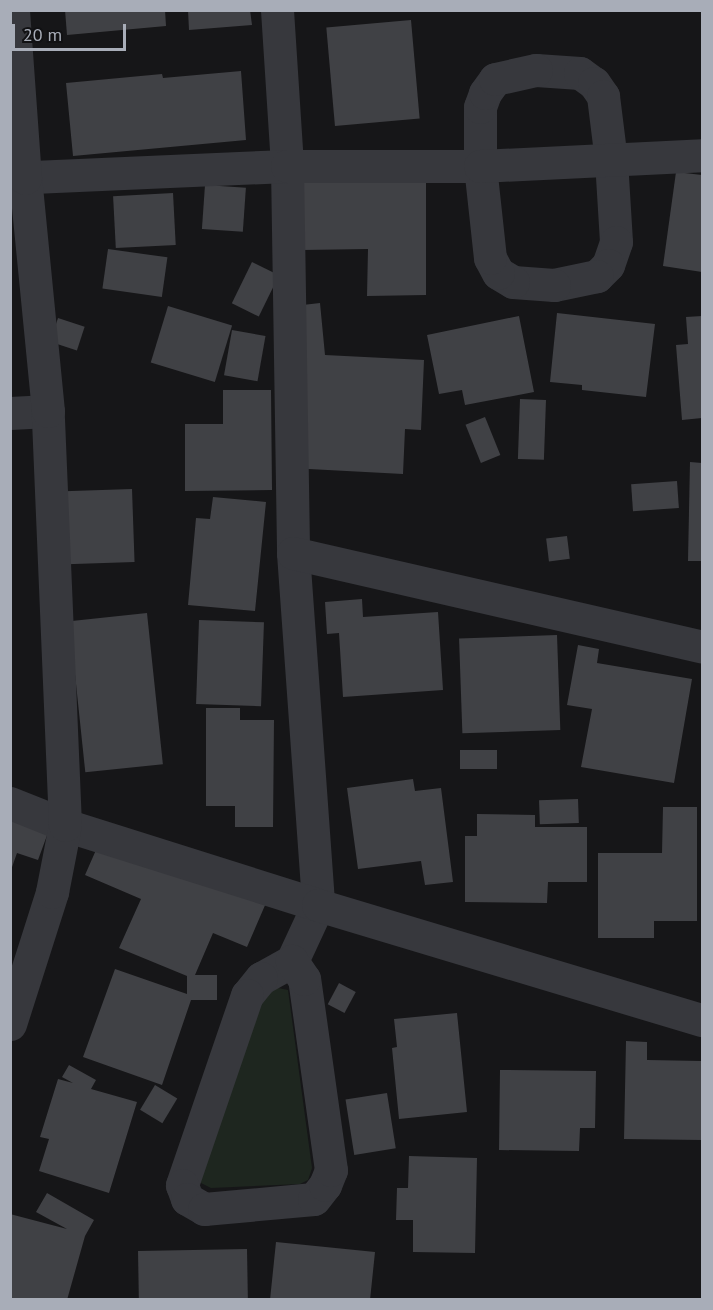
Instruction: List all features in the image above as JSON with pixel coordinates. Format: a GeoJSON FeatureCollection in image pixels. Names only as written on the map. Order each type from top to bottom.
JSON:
{"type":"FeatureCollection","features":[{"type":"Feature","properties":{"kind":"street"},"geometry":{"type":"LineString","coordinates":[[10,1024],[52,892],[64,825],[48,411],[18,178],[13,10]]}},
{"type":"Feature","properties":{"kind":"street"},"geometry":{"type":"LineString","coordinates":[[277,10],[287,166],[293,553],[318,905],[292,961],[261,978],[247,995],[182,1185],[187,1200],[204,1209],[314,1199],[325,1185],[331,1170],[304,979],[292,961]]}},
{"type":"Feature","properties":{"kind":"street"},"geometry":{"type":"LineString","coordinates":[[536,70],[580,73],[594,83],[603,96],[611,160],[616,242],[608,264],[597,276],[554,285],[513,282],[498,273],[490,258],[480,166],[480,107],[485,93],[495,79],[536,70]]}},
{"type":"Feature","properties":{"kind":"street"},"geometry":{"type":"LineString","coordinates":[[18,178],[287,166],[480,166],[702,155]]}},
{"type":"Feature","properties":{"kind":"street"},"geometry":{"type":"LineString","coordinates":[[10,413],[48,411]]}},
{"type":"Feature","properties":{"kind":"street"},"geometry":{"type":"LineString","coordinates":[[293,553],[702,647]]}},
{"type":"Feature","properties":{"kind":"street"},"geometry":{"type":"LineString","coordinates":[[10,803],[64,825],[318,905],[702,1020]]}},
{"type":"Feature","properties":{"kind":"shaded area"},"geometry":{"type":"Polygon","coordinates":[[[273,987],[288,990],[312,1168],[308,1180],[300,1184],[211,1188],[201,1183],[201,1168],[264,997],[273,987]]]}},
{"type":"Feature","properties":{"kind":"building"},"geometry":{"type":"Polygon","coordinates":[[[65,10],[165,10],[166,26],[67,35],[65,10]]]}},
{"type":"Feature","properties":{"kind":"building"},"geometry":{"type":"Polygon","coordinates":[[[188,10],[250,10],[252,25],[189,30],[188,10]]]}},
{"type":"Feature","properties":{"kind":"building"},"geometry":{"type":"Polygon","coordinates":[[[411,20],[420,119],[335,126],[326,27],[411,20]]]}},
{"type":"Feature","properties":{"kind":"building"},"geometry":{"type":"Polygon","coordinates":[[[241,71],[246,140],[73,156],[66,83],[162,74],[163,78],[241,71]]]}},
{"type":"Feature","properties":{"kind":"building"},"geometry":{"type":"Polygon","coordinates":[[[676,172],[702,175],[702,272],[663,266],[676,172]]]}},
{"type":"Feature","properties":{"kind":"building"},"geometry":{"type":"Polygon","coordinates":[[[426,175],[426,295],[367,296],[368,249],[303,250],[302,176],[426,175]]]}},
{"type":"Feature","properties":{"kind":"building"},"geometry":{"type":"Polygon","coordinates":[[[205,185],[246,188],[243,232],[202,229],[205,185]]]}},
{"type":"Feature","properties":{"kind":"building"},"geometry":{"type":"Polygon","coordinates":[[[173,193],[176,245],[116,248],[113,196],[173,193]]]}},
{"type":"Feature","properties":{"kind":"building"},"geometry":{"type":"Polygon","coordinates":[[[108,249],[167,257],[162,297],[102,289],[108,249]]]}},
{"type":"Feature","properties":{"kind":"building"},"geometry":{"type":"Polygon","coordinates":[[[252,262],[279,275],[259,316],[232,303],[252,262]]]}},
{"type":"Feature","properties":{"kind":"building"},"geometry":{"type":"Polygon","coordinates":[[[320,303],[325,355],[424,360],[421,430],[405,429],[403,474],[290,468],[285,307],[320,303]]]}},
{"type":"Feature","properties":{"kind":"building"},"geometry":{"type":"Polygon","coordinates":[[[168,306],[232,326],[215,382],[151,362],[168,306]]]}},
{"type":"Feature","properties":{"kind":"building"},"geometry":{"type":"Polygon","coordinates":[[[557,313],[655,324],[646,397],[582,390],[582,385],[550,382],[557,313]]]}},
{"type":"Feature","properties":{"kind":"building"},"geometry":{"type":"Polygon","coordinates":[[[519,316],[534,392],[465,405],[462,390],[439,394],[427,335],[519,316]]]}},
{"type":"Feature","properties":{"kind":"building"},"geometry":{"type":"Polygon","coordinates":[[[702,316],[702,418],[682,420],[676,345],[688,344],[686,317],[702,316]]]}},
{"type":"Feature","properties":{"kind":"building"},"geometry":{"type":"Polygon","coordinates":[[[58,318],[85,327],[77,350],[50,342],[58,318]]]}},
{"type":"Feature","properties":{"kind":"building"},"geometry":{"type":"Polygon","coordinates":[[[232,330],[265,336],[257,381],[224,375],[232,330]]]}},
{"type":"Feature","properties":{"kind":"building"},"geometry":{"type":"Polygon","coordinates":[[[223,390],[271,390],[272,490],[185,491],[185,424],[223,424],[223,390]]]}},
{"type":"Feature","properties":{"kind":"building"},"geometry":{"type":"Polygon","coordinates":[[[520,399],[546,400],[544,460],[518,459],[520,399]]]}},
{"type":"Feature","properties":{"kind":"building"},"geometry":{"type":"Polygon","coordinates":[[[485,417],[500,455],[481,463],[466,425],[485,417]]]}},
{"type":"Feature","properties":{"kind":"building"},"geometry":{"type":"Polygon","coordinates":[[[690,462],[702,463],[702,561],[688,561],[690,462]]]}},
{"type":"Feature","properties":{"kind":"building"},"geometry":{"type":"Polygon","coordinates":[[[677,481],[679,508],[633,511],[631,484],[677,481]]]}},
{"type":"Feature","properties":{"kind":"building"},"geometry":{"type":"Polygon","coordinates":[[[132,489],[135,562],[67,564],[64,491],[132,489]]]}},
{"type":"Feature","properties":{"kind":"building"},"geometry":{"type":"Polygon","coordinates":[[[213,497],[266,502],[255,611],[188,605],[196,518],[210,519],[213,497]]]}},
{"type":"Feature","properties":{"kind":"building"},"geometry":{"type":"Polygon","coordinates":[[[567,536],[570,559],[549,561],[546,539],[567,536]]]}},
{"type":"Feature","properties":{"kind":"building"},"geometry":{"type":"Polygon","coordinates":[[[362,599],[363,617],[438,612],[443,690],[343,697],[339,633],[327,634],[325,602],[362,599]]]}},
{"type":"Feature","properties":{"kind":"building"},"geometry":{"type":"Polygon","coordinates":[[[147,613],[163,764],[85,772],[69,621],[147,613]]]}},
{"type":"Feature","properties":{"kind":"building"},"geometry":{"type":"Polygon","coordinates":[[[199,620],[264,622],[261,706],[196,704],[199,620]]]}},
{"type":"Feature","properties":{"kind":"building"},"geometry":{"type":"Polygon","coordinates":[[[557,635],[560,730],[462,733],[459,638],[557,635]]]}},
{"type":"Feature","properties":{"kind":"building"},"geometry":{"type":"Polygon","coordinates":[[[578,645],[599,649],[597,663],[692,679],[674,783],[581,767],[592,709],[567,705],[578,645]]]}},
{"type":"Feature","properties":{"kind":"building"},"geometry":{"type":"Polygon","coordinates":[[[206,708],[240,708],[240,720],[274,720],[273,827],[235,827],[235,806],[206,806],[206,708]]]}},
{"type":"Feature","properties":{"kind":"building"},"geometry":{"type":"Polygon","coordinates":[[[460,750],[497,750],[497,769],[460,769],[460,750]]]}},
{"type":"Feature","properties":{"kind":"building"},"geometry":{"type":"Polygon","coordinates":[[[413,779],[415,791],[441,788],[453,882],[425,885],[421,861],[358,869],[347,788],[413,779]]]}},
{"type":"Feature","properties":{"kind":"building"},"geometry":{"type":"Polygon","coordinates":[[[578,799],[579,823],[540,824],[539,800],[578,799]]]}},
{"type":"Feature","properties":{"kind":"building"},"geometry":{"type":"Polygon","coordinates":[[[663,807],[697,807],[697,921],[654,921],[654,938],[598,938],[598,853],[662,853],[663,807]]]}},
{"type":"Feature","properties":{"kind":"building"},"geometry":{"type":"Polygon","coordinates":[[[477,814],[535,815],[535,827],[587,827],[587,882],[548,882],[547,903],[465,902],[465,836],[477,836],[477,814]]]}},
{"type":"Feature","properties":{"kind":"building"},"geometry":{"type":"Polygon","coordinates":[[[10,817],[49,830],[38,860],[17,853],[11,870],[10,817]]]}},
{"type":"Feature","properties":{"kind":"building"},"geometry":{"type":"Polygon","coordinates":[[[96,850],[266,903],[247,947],[213,933],[195,975],[217,975],[217,1000],[191,1000],[162,1085],[83,1057],[115,969],[187,994],[187,976],[119,948],[141,899],[85,875],[96,850]]]}},
{"type":"Feature","properties":{"kind":"building"},"geometry":{"type":"Polygon","coordinates":[[[339,983],[356,992],[345,1013],[328,1004],[339,983]]]}},
{"type":"Feature","properties":{"kind":"building"},"geometry":{"type":"Polygon","coordinates":[[[457,1013],[467,1112],[399,1119],[392,1048],[397,1047],[394,1019],[457,1013]]]}},
{"type":"Feature","properties":{"kind":"building"},"geometry":{"type":"Polygon","coordinates":[[[626,1041],[647,1042],[647,1060],[702,1061],[702,1140],[624,1139],[626,1041]]]}},
{"type":"Feature","properties":{"kind":"building"},"geometry":{"type":"Polygon","coordinates":[[[69,1065],[96,1080],[91,1089],[137,1102],[109,1193],[39,1171],[49,1139],[40,1137],[58,1079],[73,1083],[62,1077],[69,1065]]]}},
{"type":"Feature","properties":{"kind":"building"},"geometry":{"type":"Polygon","coordinates":[[[500,1070],[596,1071],[595,1128],[580,1128],[579,1151],[499,1150],[500,1070]]]}},
{"type":"Feature","properties":{"kind":"building"},"geometry":{"type":"Polygon","coordinates":[[[155,1085],[177,1098],[162,1123],[140,1110],[155,1085]]]}},
{"type":"Feature","properties":{"kind":"building"},"geometry":{"type":"Polygon","coordinates":[[[387,1093],[396,1148],[354,1155],[346,1100],[387,1093]]]}},
{"type":"Feature","properties":{"kind":"building"},"geometry":{"type":"Polygon","coordinates":[[[409,1156],[477,1158],[475,1253],[413,1252],[413,1220],[396,1220],[397,1188],[408,1188],[409,1156]]]}},
{"type":"Feature","properties":{"kind":"building"},"geometry":{"type":"Polygon","coordinates":[[[47,1193],[94,1220],[85,1236],[67,1300],[10,1300],[10,1214],[67,1229],[36,1212],[47,1193]]]}},
{"type":"Feature","properties":{"kind":"building"},"geometry":{"type":"Polygon","coordinates":[[[276,1242],[375,1252],[370,1300],[270,1300],[276,1242]]]}},
{"type":"Feature","properties":{"kind":"building"},"geometry":{"type":"Polygon","coordinates":[[[247,1249],[248,1300],[139,1300],[138,1251],[247,1249]]]}}]}
